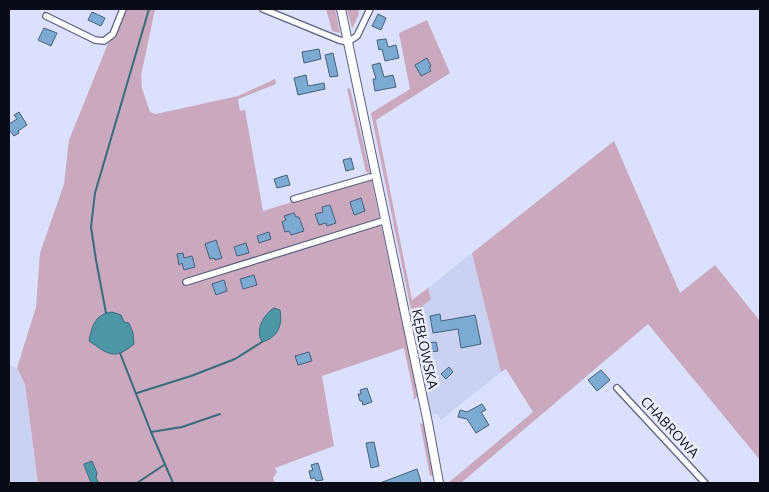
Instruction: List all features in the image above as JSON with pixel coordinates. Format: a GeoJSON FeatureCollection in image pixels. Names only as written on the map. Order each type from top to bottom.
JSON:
{"type":"FeatureCollection","features":[{"type":"Feature","properties":{"kind":"street"},"geometry":{"type":"LineString","coordinates":[[46,16],[95,40],[104,41],[113,34],[123,9]]}},
{"type":"Feature","properties":{"kind":"street"},"geometry":{"type":"LineString","coordinates":[[263,9],[348,42],[357,36],[370,9]]}},
{"type":"Feature","properties":{"kind":"street","name":"KĘBŁOWSKA"},"geometry":{"type":"LineString","coordinates":[[341,9],[439,483]]}},
{"type":"Feature","properties":{"kind":"street"},"geometry":{"type":"LineString","coordinates":[[294,199],[370,177]]}},
{"type":"Feature","properties":{"kind":"street"},"geometry":{"type":"LineString","coordinates":[[186,282],[386,220]]}},
{"type":"Feature","properties":{"kind":"street","name":"CHABROWA"},"geometry":{"type":"LineString","coordinates":[[617,388],[705,483]]}},
{"type":"Feature","properties":{"kind":"shaded area"},"geometry":{"type":"Polygon","coordinates":[[[122,9],[155,9],[141,76],[142,88],[150,112],[156,114],[238,96],[275,79],[276,84],[238,99],[240,111],[245,110],[263,211],[371,178],[418,396],[413,400],[414,396],[404,348],[322,376],[334,446],[275,468],[277,472],[273,478],[275,483],[38,483],[25,384],[17,368],[36,307],[40,253],[64,184],[69,140],[122,9]]]}},
{"type":"Feature","properties":{"kind":"shaded area"},"geometry":{"type":"Polygon","coordinates":[[[326,9],[335,9],[340,33],[332,31],[326,9]]]}},
{"type":"Feature","properties":{"kind":"shaded area"},"geometry":{"type":"Polygon","coordinates":[[[347,9],[358,9],[359,14],[352,29],[347,9]]]}},
{"type":"Feature","properties":{"kind":"shaded area"},"geometry":{"type":"Polygon","coordinates":[[[427,20],[450,73],[376,120],[412,300],[428,288],[431,299],[412,315],[371,113],[410,89],[399,33],[427,20]]]}},
{"type":"Feature","properties":{"kind":"shaded area"},"geometry":{"type":"Polygon","coordinates":[[[350,88],[370,173],[366,172],[347,89],[350,88]]]}},
{"type":"Feature","properties":{"kind":"shaded area"},"geometry":{"type":"Polygon","coordinates":[[[614,141],[680,293],[715,265],[760,321],[760,460],[648,324],[461,483],[448,483],[533,412],[506,369],[501,372],[472,253],[614,141]]]}},
{"type":"Feature","properties":{"kind":"shaded area"},"geometry":{"type":"Polygon","coordinates":[[[472,253],[501,372],[441,420],[437,414],[431,414],[412,315],[431,299],[428,288],[472,253]]]}},
{"type":"Feature","properties":{"kind":"shaded area"},"geometry":{"type":"Polygon","coordinates":[[[274,308],[280,310],[280,326],[272,338],[262,342],[259,333],[261,323],[274,308]]]}},
{"type":"Feature","properties":{"kind":"shaded area"},"geometry":{"type":"Polygon","coordinates":[[[112,312],[121,315],[124,322],[129,323],[133,333],[134,344],[121,353],[116,354],[106,352],[89,341],[93,326],[98,318],[112,312]]]}},
{"type":"Feature","properties":{"kind":"shaded area"},"geometry":{"type":"Polygon","coordinates":[[[9,365],[17,368],[25,384],[38,483],[9,483],[9,365]]]}},
{"type":"Feature","properties":{"kind":"shaded area"},"geometry":{"type":"Polygon","coordinates":[[[420,423],[423,424],[425,429],[435,475],[430,476],[420,423]]]}},
{"type":"Feature","properties":{"kind":"shaded area"},"geometry":{"type":"Polygon","coordinates":[[[92,461],[99,483],[91,483],[84,465],[92,461]]]}},
{"type":"Feature","properties":{"kind":"building"},"geometry":{"type":"Polygon","coordinates":[[[92,12],[105,18],[101,26],[88,20],[92,12]]]}},
{"type":"Feature","properties":{"kind":"building"},"geometry":{"type":"Polygon","coordinates":[[[378,14],[386,18],[381,30],[372,26],[378,14]]]}},
{"type":"Feature","properties":{"kind":"building"},"geometry":{"type":"Polygon","coordinates":[[[44,28],[57,33],[51,46],[38,40],[44,28]]]}},
{"type":"Feature","properties":{"kind":"building"},"geometry":{"type":"Polygon","coordinates":[[[386,39],[388,47],[396,45],[399,58],[385,61],[382,49],[379,50],[377,40],[386,39]]]}},
{"type":"Feature","properties":{"kind":"building"},"geometry":{"type":"Polygon","coordinates":[[[319,49],[321,59],[304,63],[302,52],[319,49]]]}},
{"type":"Feature","properties":{"kind":"building"},"geometry":{"type":"Polygon","coordinates":[[[333,53],[338,76],[330,77],[325,55],[333,53]]]}},
{"type":"Feature","properties":{"kind":"building"},"geometry":{"type":"Polygon","coordinates":[[[427,58],[431,71],[421,76],[415,65],[427,58]]]}},
{"type":"Feature","properties":{"kind":"building"},"geometry":{"type":"Polygon","coordinates":[[[380,63],[384,77],[393,75],[396,87],[375,91],[373,79],[376,79],[372,65],[380,63]]]}},
{"type":"Feature","properties":{"kind":"building"},"geometry":{"type":"Polygon","coordinates":[[[306,75],[308,86],[324,83],[325,89],[298,95],[294,78],[306,75]]]}},
{"type":"Feature","properties":{"kind":"building"},"geometry":{"type":"Polygon","coordinates":[[[19,112],[27,125],[14,136],[9,130],[9,124],[17,119],[14,115],[19,112]]]}},
{"type":"Feature","properties":{"kind":"building"},"geometry":{"type":"Polygon","coordinates":[[[351,158],[354,169],[346,171],[343,160],[351,158]]]}},
{"type":"Feature","properties":{"kind":"building"},"geometry":{"type":"Polygon","coordinates":[[[287,175],[290,185],[277,188],[274,179],[287,175]]]}},
{"type":"Feature","properties":{"kind":"building"},"geometry":{"type":"Polygon","coordinates":[[[361,198],[365,211],[354,215],[350,202],[361,198]]]}},
{"type":"Feature","properties":{"kind":"building"},"geometry":{"type":"Polygon","coordinates":[[[330,205],[336,223],[327,226],[326,223],[319,225],[315,214],[323,212],[322,207],[330,205]]]}},
{"type":"Feature","properties":{"kind":"building"},"geometry":{"type":"Polygon","coordinates":[[[294,213],[296,217],[299,217],[304,231],[291,235],[289,231],[285,232],[282,222],[286,220],[284,216],[294,213]]]}},
{"type":"Feature","properties":{"kind":"building"},"geometry":{"type":"Polygon","coordinates":[[[269,232],[271,239],[259,243],[257,236],[269,232]]]}},
{"type":"Feature","properties":{"kind":"building"},"geometry":{"type":"Polygon","coordinates":[[[216,240],[222,258],[215,260],[214,258],[210,259],[205,244],[216,240]]]}},
{"type":"Feature","properties":{"kind":"building"},"geometry":{"type":"Polygon","coordinates":[[[246,243],[249,253],[237,256],[234,247],[246,243]]]}},
{"type":"Feature","properties":{"kind":"building"},"geometry":{"type":"Polygon","coordinates":[[[183,253],[184,258],[192,256],[195,267],[184,270],[182,263],[179,265],[177,254],[183,253]]]}},
{"type":"Feature","properties":{"kind":"building"},"geometry":{"type":"Polygon","coordinates":[[[254,275],[257,285],[243,289],[240,279],[254,275]]]}},
{"type":"Feature","properties":{"kind":"building"},"geometry":{"type":"Polygon","coordinates":[[[224,280],[227,291],[216,295],[212,284],[224,280]]]}},
{"type":"Feature","properties":{"kind":"building"},"geometry":{"type":"Polygon","coordinates":[[[440,314],[441,321],[475,315],[481,344],[461,348],[458,329],[433,333],[430,316],[440,314]]]}},
{"type":"Feature","properties":{"kind":"building"},"geometry":{"type":"Polygon","coordinates":[[[436,342],[438,351],[430,352],[428,343],[436,342]]]}},
{"type":"Feature","properties":{"kind":"building"},"geometry":{"type":"Polygon","coordinates":[[[309,352],[312,361],[298,365],[295,356],[309,352]]]}},
{"type":"Feature","properties":{"kind":"building"},"geometry":{"type":"Polygon","coordinates":[[[449,367],[453,372],[446,379],[441,374],[449,367]]]}},
{"type":"Feature","properties":{"kind":"building"},"geometry":{"type":"Polygon","coordinates":[[[601,370],[610,380],[597,391],[588,380],[601,370]]]}},
{"type":"Feature","properties":{"kind":"building"},"geometry":{"type":"Polygon","coordinates":[[[367,388],[372,402],[363,405],[358,394],[361,394],[360,390],[367,388]]]}},
{"type":"Feature","properties":{"kind":"building"},"geometry":{"type":"Polygon","coordinates":[[[482,404],[486,410],[481,412],[489,425],[476,433],[467,419],[458,417],[460,410],[467,412],[482,404]]]}},
{"type":"Feature","properties":{"kind":"building"},"geometry":{"type":"Polygon","coordinates":[[[374,442],[379,466],[371,468],[366,443],[374,442]]]}},
{"type":"Feature","properties":{"kind":"building"},"geometry":{"type":"Polygon","coordinates":[[[318,463],[323,480],[316,481],[315,478],[311,479],[309,471],[313,470],[311,465],[318,463]]]}},
{"type":"Feature","properties":{"kind":"building"},"geometry":{"type":"Polygon","coordinates":[[[417,469],[421,482],[380,483],[417,469]]]}},
{"type":"Feature","properties":{"kind":"waterway"},"geometry":{"type":"LineString","coordinates":[[106,313],[91,227],[95,193],[149,9]]}},
{"type":"Feature","properties":{"kind":"waterway"},"geometry":{"type":"LineString","coordinates":[[137,393],[191,376],[235,359],[262,342]]}},
{"type":"Feature","properties":{"kind":"waterway"},"geometry":{"type":"LineString","coordinates":[[120,353],[173,483]]}},
{"type":"Feature","properties":{"kind":"waterway"},"geometry":{"type":"LineString","coordinates":[[151,432],[182,427],[220,414]]}},
{"type":"Feature","properties":{"kind":"waterway"},"geometry":{"type":"LineString","coordinates":[[137,483],[164,465]]}}]}
